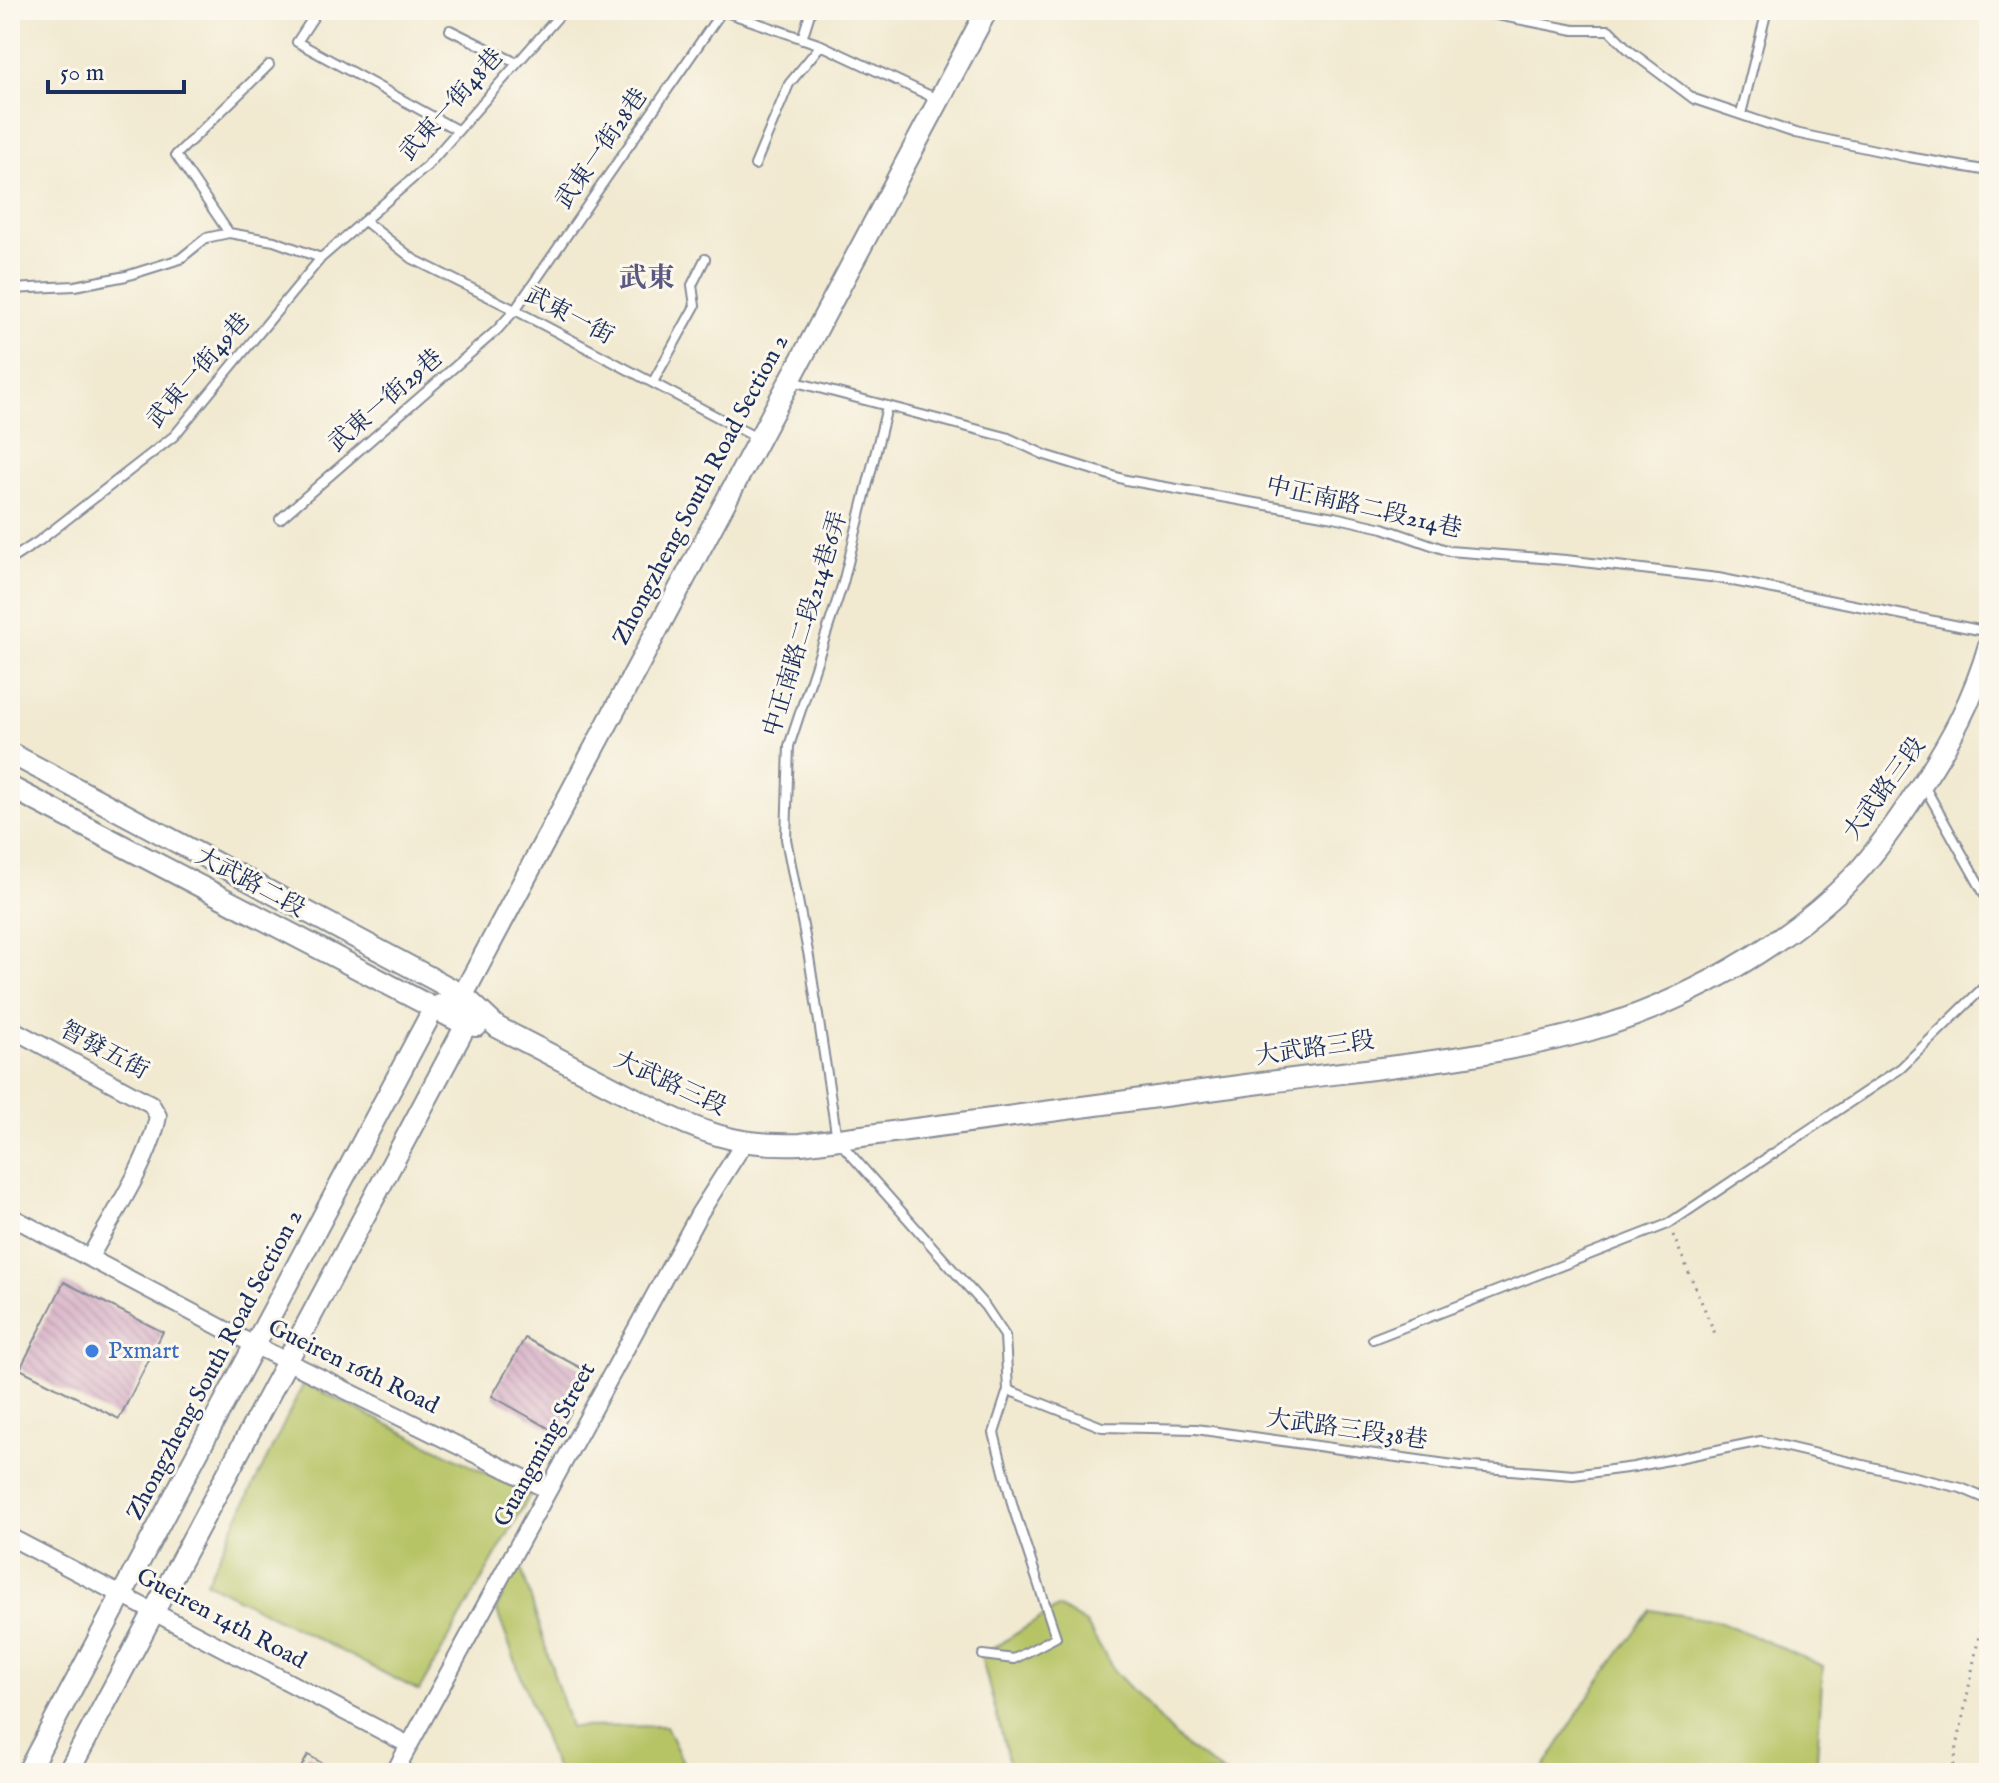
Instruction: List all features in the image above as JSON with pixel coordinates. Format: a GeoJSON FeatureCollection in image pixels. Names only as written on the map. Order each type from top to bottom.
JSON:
{"type":"FeatureCollection","features":[{"type":"Feature","properties":{"kind":"street","name":"Zhongzheng South Road Section 2"},"geometry":{"type":"LineString","coordinates":[[463,995],[987,10]]}},
{"type":"Feature","properties":{"kind":"street","name":"大武路三段"},"geometry":{"type":"LineString","coordinates":[[463,995],[497,1027],[692,1127],[744,1143],[785,1145],[1424,1061],[1551,1039],[1628,1018],[1675,998],[1748,959],[1816,909],[1854,875],[1901,817],[1942,756],[1960,722],[1989,645]]}},
{"type":"Feature","properties":{"kind":"street","name":"大武路二段"},"geometry":{"type":"LineString","coordinates":[[10,753],[463,995]]}},
{"type":"Feature","properties":{"kind":"street","name":"大武路二段"},"geometry":{"type":"LineString","coordinates":[[10,787],[466,1025]]}},
{"type":"Feature","properties":{"kind":"street"},"geometry":{"type":"LineString","coordinates":[[68,1773],[466,1025],[463,995],[434,1008]]}},
{"type":"Feature","properties":{"kind":"street","name":"Zhongzheng South Road Section 2"},"geometry":{"type":"LineString","coordinates":[[27,1773],[434,1008]]}},
{"type":"Feature","properties":{"kind":"street","name":"大武路三段"},"geometry":{"type":"LineString","coordinates":[[466,1025],[497,1027]]}},
{"type":"Feature","properties":{"kind":"street","name":"智發五街"},"geometry":{"type":"LineString","coordinates":[[10,1028],[151,1104],[158,1116],[155,1132],[90,1257]]}},
{"type":"Feature","properties":{"kind":"street","name":"Guangming Street"},"geometry":{"type":"LineString","coordinates":[[394,1773],[699,1214],[744,1143]]}},
{"type":"Feature","properties":{"kind":"street","name":"Gueiren 16th Road"},"geometry":{"type":"LineString","coordinates":[[10,1216],[254,1345],[548,1490]]}},
{"type":"Feature","properties":{"kind":"street","name":"Gueiren 14th Road"},"geometry":{"type":"LineString","coordinates":[[10,1537],[409,1745]]}},
{"type":"Feature","properties":{"kind":"lane"},"geometry":{"type":"LineString","coordinates":[[318,10],[297,42],[457,130]]}},
{"type":"Feature","properties":{"kind":"lane","name":"武東一街48巷"},"geometry":{"type":"LineString","coordinates":[[366,222],[427,166],[564,10]]}},
{"type":"Feature","properties":{"kind":"lane"},"geometry":{"type":"LineString","coordinates":[[721,10],[821,45],[939,100]]}},
{"type":"Feature","properties":{"kind":"lane","name":"武東一街28巷"},"geometry":{"type":"LineString","coordinates":[[515,310],[721,10]]}},
{"type":"Feature","properties":{"kind":"lane"},"geometry":{"type":"LineString","coordinates":[[802,39],[811,10]]}},
{"type":"Feature","properties":{"kind":"lane"},"geometry":{"type":"LineString","coordinates":[[1471,10],[1574,30],[1609,30],[1630,51],[1694,99],[1795,133],[1989,171]]}},
{"type":"Feature","properties":{"kind":"lane"},"geometry":{"type":"LineString","coordinates":[[1741,114],[1767,10]]}},
{"type":"Feature","properties":{"kind":"lane"},"geometry":{"type":"LineString","coordinates":[[450,30],[517,63]]}},
{"type":"Feature","properties":{"kind":"lane"},"geometry":{"type":"LineString","coordinates":[[755,165],[789,84],[821,45]]}},
{"type":"Feature","properties":{"kind":"lane"},"geometry":{"type":"LineString","coordinates":[[229,233],[176,155],[269,65]]}},
{"type":"Feature","properties":{"kind":"lane","name":"武東一街"},"geometry":{"type":"LineString","coordinates":[[366,222],[413,259],[758,438]]}},
{"type":"Feature","properties":{"kind":"lane","name":"武東一街49巷"},"geometry":{"type":"LineString","coordinates":[[10,560],[174,436],[321,258],[366,222]]}},
{"type":"Feature","properties":{"kind":"lane"},"geometry":{"type":"LineString","coordinates":[[10,289],[75,286],[126,276],[180,259],[206,238],[229,233],[274,241],[321,258]]}},
{"type":"Feature","properties":{"kind":"lane"},"geometry":{"type":"LineString","coordinates":[[653,382],[695,306],[692,285],[705,259]]}},
{"type":"Feature","properties":{"kind":"lane","name":"武東一街29巷"},"geometry":{"type":"LineString","coordinates":[[280,519],[497,330],[515,310]]}},
{"type":"Feature","properties":{"kind":"lane","name":"中正南路二段214巷"},"geometry":{"type":"LineString","coordinates":[[789,380],[1006,437],[1045,455],[1126,480],[1334,517],[1383,528],[1449,551],[1566,560],[1718,578],[1989,632]]}},
{"type":"Feature","properties":{"kind":"lane","name":"中正南路二段214巷6弄"},"geometry":{"type":"LineString","coordinates":[[837,1139],[809,957],[786,839],[789,746],[843,583],[887,407]]}},
{"type":"Feature","properties":{"kind":"lane"},"geometry":{"type":"LineString","coordinates":[[1923,783],[1989,902]]}},
{"type":"Feature","properties":{"kind":"lane"},"geometry":{"type":"LineString","coordinates":[[1373,1339],[1668,1224],[1901,1068],[1989,982]]}},
{"type":"Feature","properties":{"kind":"lane"},"geometry":{"type":"LineString","coordinates":[[837,1139],[985,1306],[1005,1336],[1008,1390],[994,1433],[1013,1507],[1056,1637],[1014,1659],[983,1655]]}},
{"type":"Feature","properties":{"kind":"lane","name":"大武路三段38巷"},"geometry":{"type":"LineString","coordinates":[[1008,1390],[1102,1427],[1196,1429],[1461,1466],[1573,1475],[1634,1467],[1761,1441],[1961,1488],[1989,1500]]}},
{"type":"Feature","properties":{"kind":"path"},"geometry":{"type":"LineString","coordinates":[[1668,1224],[1716,1336]]}},
{"type":"Feature","properties":{"kind":"path"},"geometry":{"type":"LineString","coordinates":[[1952,1773],[1989,1584]]}},
{"type":"Feature","properties":{"kind":"green space"},"geometry":{"type":"Polygon","coordinates":[[[304,1383],[530,1495],[419,1691],[206,1582],[304,1383]]]}},
{"type":"Feature","properties":{"kind":"green space"},"geometry":{"type":"Polygon","coordinates":[[[519,1560],[570,1727],[666,1726],[688,1773],[557,1773],[496,1609],[519,1560]]]}},
{"type":"Feature","properties":{"kind":"green space"},"geometry":{"type":"Polygon","coordinates":[[[1058,1607],[1086,1624],[1115,1672],[1187,1748],[1224,1773],[1012,1773],[981,1656],[1058,1607]]]}},
{"type":"Feature","properties":{"kind":"green space"},"geometry":{"type":"Polygon","coordinates":[[[1651,1610],[1721,1622],[1823,1666],[1816,1773],[1528,1773],[1543,1769],[1594,1688],[1651,1610]]]}},
{"type":"Feature","properties":{"kind":"building","name":"Pxmart"},"geometry":{"type":"Polygon","coordinates":[[[64,1282],[163,1332],[119,1419],[20,1369],[64,1282]]]}},
{"type":"Feature","properties":{"kind":"building"},"geometry":{"type":"Polygon","coordinates":[[[525,1338],[592,1374],[559,1434],[492,1396],[525,1338]]]}},
{"type":"Feature","properties":{"kind":"building"},"geometry":{"type":"Polygon","coordinates":[[[308,1755],[339,1773],[298,1773],[308,1755]]]}},
{"type":"Feature","properties":{"kind":"place","name":"Pxmart"},"geometry":{"type":"Point","coordinates":[92,1351]}},
{"type":"Feature","properties":{"kind":"district","name":"武東"},"geometry":{"type":"Point","coordinates":[647,279]}}]}
